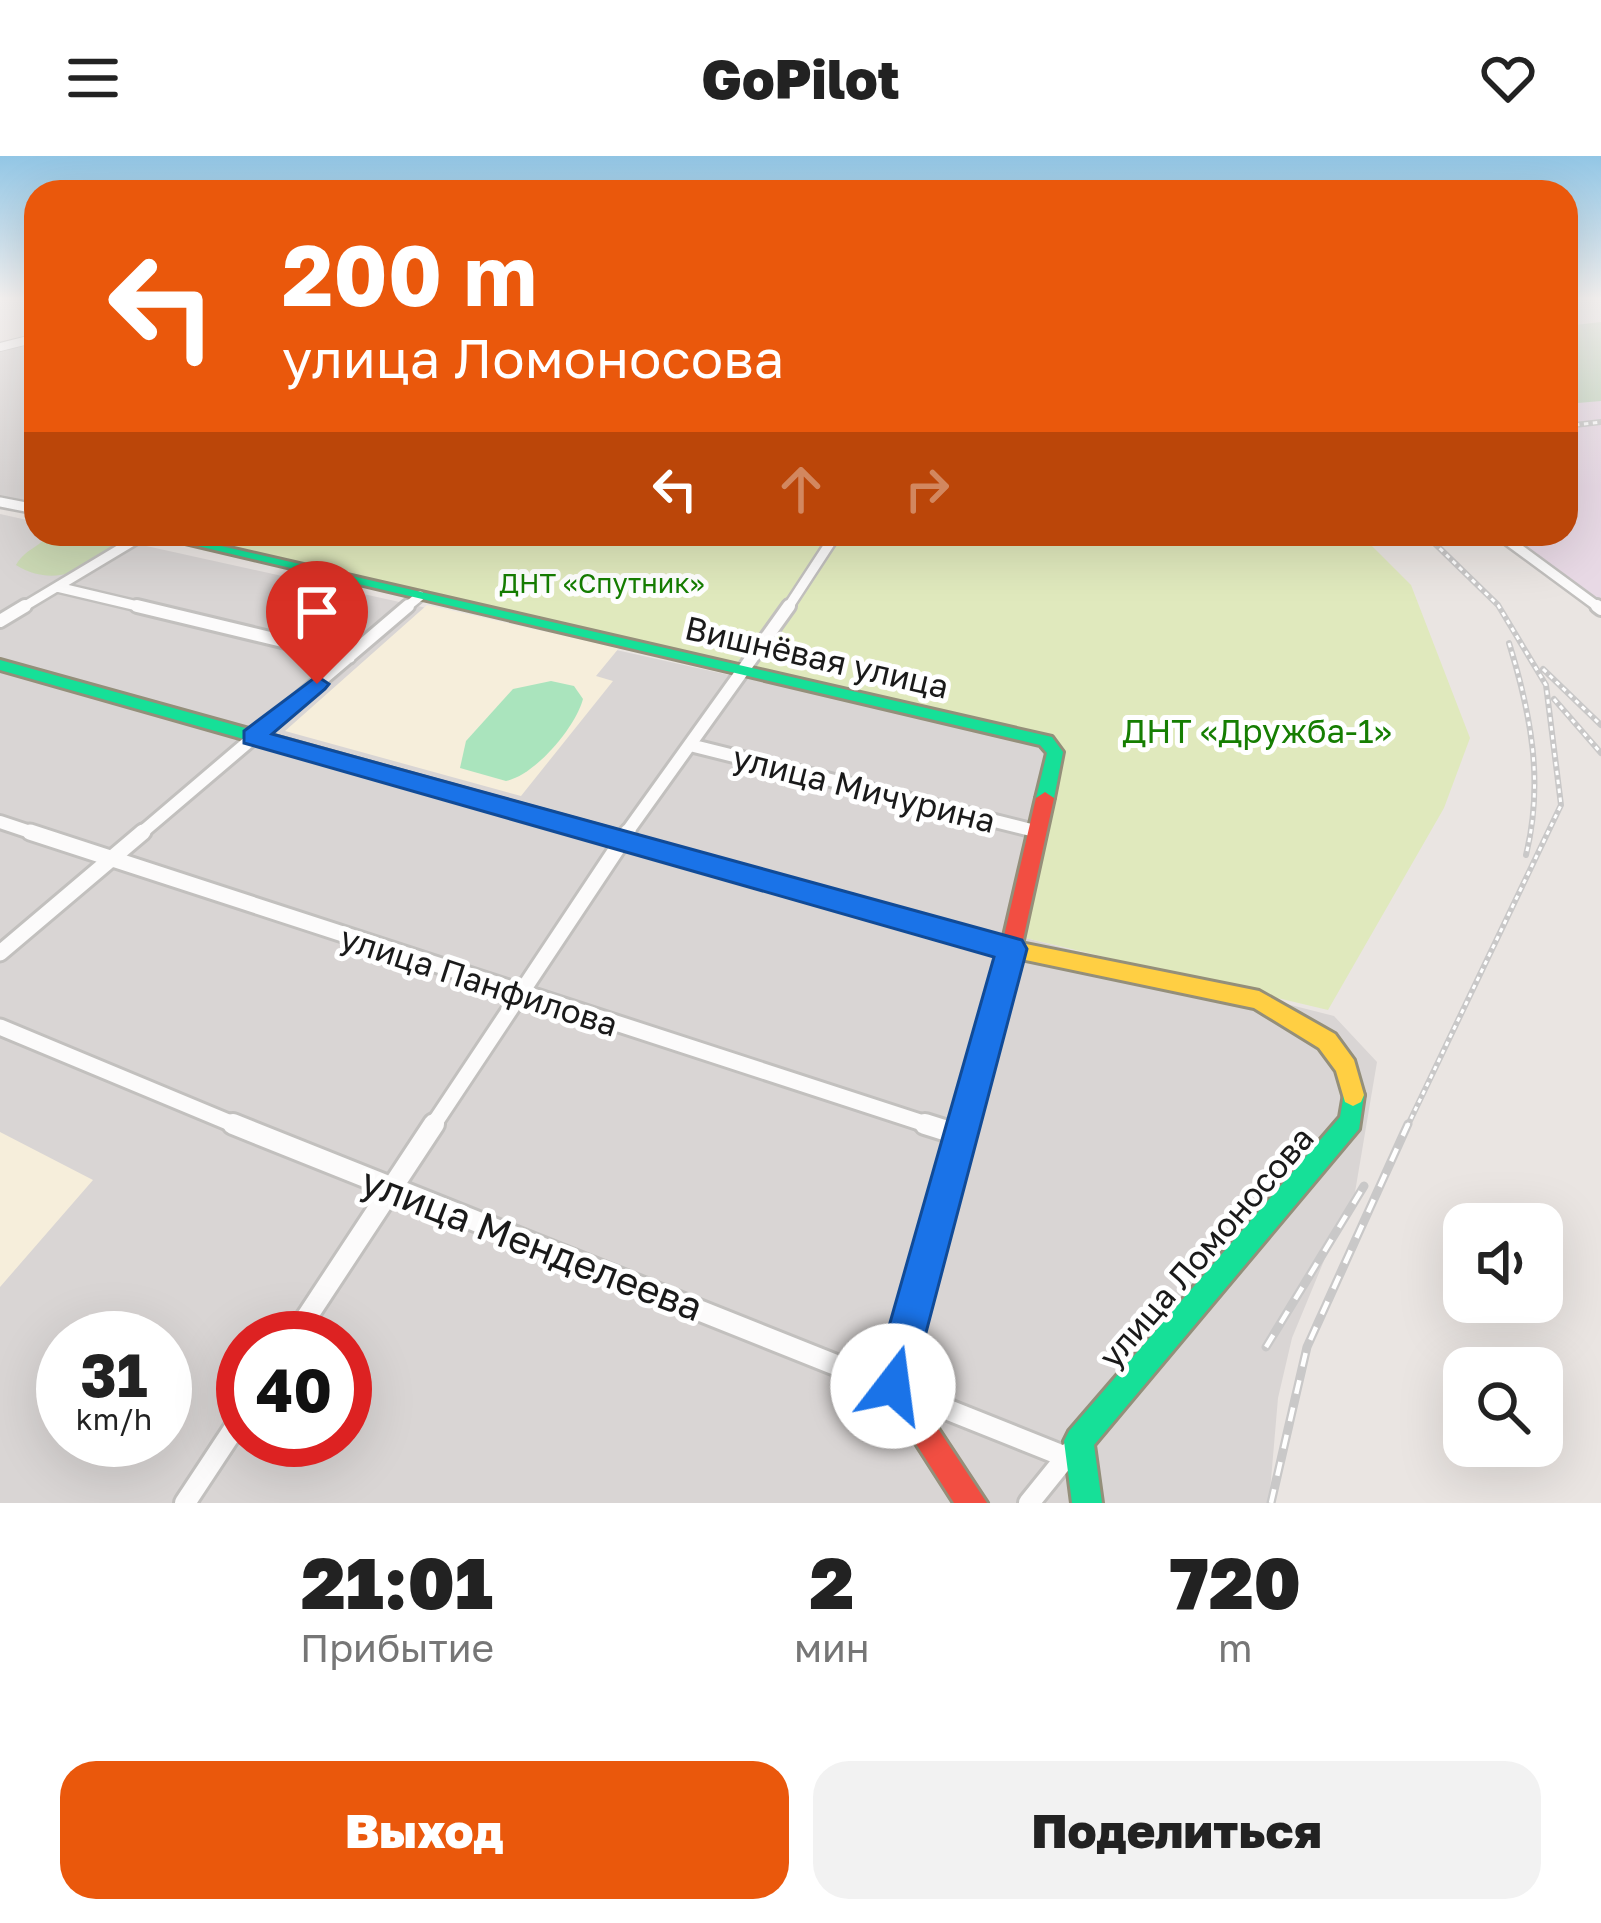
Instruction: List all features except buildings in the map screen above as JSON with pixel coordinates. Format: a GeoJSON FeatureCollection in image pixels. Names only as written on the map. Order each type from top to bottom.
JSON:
{"type":"FeatureCollection","features":[{"type":"Feature","properties":{"kind":"street"},"geometry":{"type":"LineString","coordinates":[[0,621],[128,546]]}},
{"type":"Feature","properties":{"kind":"street","name":"Вишнёвая улица"},"geometry":{"type":"LineString","coordinates":[[201,546],[1046,741],[1055,752],[1039,832]]}},
{"type":"Feature","properties":{"kind":"street"},"geometry":{"type":"LineString","coordinates":[[311,1311],[621,841],[745,671],[828,546]]}},
{"type":"Feature","properties":{"kind":"street"},"geometry":{"type":"LineString","coordinates":[[1515,546],[1601,609]]}},
{"type":"Feature","properties":{"kind":"street"},"geometry":{"type":"LineString","coordinates":[[57,587],[349,657]]}},
{"type":"Feature","properties":{"kind":"street"},"geometry":{"type":"LineString","coordinates":[[0,953],[420,596]]}},
{"type":"Feature","properties":{"kind":"street","name":"улица Ломоносова"},"geometry":{"type":"LineString","coordinates":[[0,664],[1011,949],[1258,1000],[1294,1013],[1321,1036],[1352,1082],[1351,1121],[1334,1147],[1073,1449]]}},
{"type":"Feature","properties":{"kind":"street","name":"улица Мичурина"},"geometry":{"type":"LineString","coordinates":[[690,746],[1039,832]]}},
{"type":"Feature","properties":{"kind":"street","name":"улица Панфилова"},"geometry":{"type":"LineString","coordinates":[[0,822],[959,1135]]}},
{"type":"Feature","properties":{"kind":"street"},"geometry":{"type":"LineString","coordinates":[[972,1503],[893,1386],[1039,832]]}},
{"type":"Feature","properties":{"kind":"street","name":"улица Менделеева"},"geometry":{"type":"LineString","coordinates":[[0,1027],[390,1190],[893,1386],[1073,1449]]}},
{"type":"Feature","properties":{"kind":"street"},"geometry":{"type":"LineString","coordinates":[[1029,1503],[1073,1449]]}},
{"type":"Feature","properties":{"kind":"street"},"geometry":{"type":"LineString","coordinates":[[1073,1449],[1087,1503]]}},
{"type":"Feature","properties":{"kind":"street"},"geometry":{"type":"LineString","coordinates":[[185,1503],[216,1455]]}},
{"type":"Feature","properties":{"kind":"shaded area"},"geometry":{"type":"Polygon","coordinates":[[[0,362],[24,362],[24,507],[0,502],[0,362]]]}},
{"type":"Feature","properties":{"kind":"shaded area"},"geometry":{"type":"Polygon","coordinates":[[[1601,400],[1601,606],[1519,546],[1578,546],[1578,403],[1601,400]]]}},
{"type":"Feature","properties":{"kind":"shaded area"},"geometry":{"type":"Polygon","coordinates":[[[0,514],[24,519],[24,546],[146,546],[729,675],[301,1311],[216,1311],[216,1438],[172,1503],[0,1503],[0,514]]]}},
{"type":"Feature","properties":{"kind":"shaded area"},"geometry":{"type":"Polygon","coordinates":[[[427,605],[619,648],[596,676],[613,681],[521,796],[285,731],[427,605]]]}},
{"type":"Feature","properties":{"kind":"shaded area"},"geometry":{"type":"Polygon","coordinates":[[[745,671],[1046,741],[1053,759],[1021,937],[1334,1016],[1377,1062],[1353,1204],[1335,1234],[1292,1338],[1278,1398],[1269,1503],[185,1503],[216,1456],[216,1467],[372,1467],[372,1311],[311,1311],[621,841],[745,671]]]}},
{"type":"Feature","properties":{"kind":"shaded area"},"geometry":{"type":"Polygon","coordinates":[[[0,1132],[93,1180],[0,1287],[0,1132]]]}},
{"type":"Feature","properties":{"kind":"green space"},"geometry":{"type":"Polygon","coordinates":[[[1578,362],[1601,362],[1601,401],[1578,403],[1578,362]]]}},
{"type":"Feature","properties":{"kind":"green space"},"geometry":{"type":"Polygon","coordinates":[[[36,546],[124,546],[62,575],[32,573],[16,565],[36,546]]]}},
{"type":"Feature","properties":{"kind":"green space","name":"ДНТ «Дружба-1»"},"geometry":{"type":"Polygon","coordinates":[[[208,546],[1372,546],[1411,585],[1470,738],[1444,808],[1328,1010],[1021,937],[1063,756],[1059,745],[1042,736],[208,546]]]}},
{"type":"Feature","properties":{"kind":"green space"},"geometry":{"type":"Polygon","coordinates":[[[551,681],[574,686],[583,699],[572,723],[541,760],[506,781],[460,768],[466,741],[513,689],[551,681]]]}},
{"type":"Feature","properties":{"kind":"railway"},"geometry":{"type":"LineString","coordinates":[[1578,425],[1601,422]]}},
{"type":"Feature","properties":{"kind":"railway"},"geometry":{"type":"LineString","coordinates":[[1407,1127],[1561,805],[1546,685],[1498,605],[1437,546]]}},
{"type":"Feature","properties":{"kind":"railway"},"geometry":{"type":"LineString","coordinates":[[1509,643],[1532,748],[1534,801],[1526,855]]}},
{"type":"Feature","properties":{"kind":"railway"},"geometry":{"type":"LineString","coordinates":[[1543,669],[1601,725]]}},
{"type":"Feature","properties":{"kind":"railway"},"geometry":{"type":"LineString","coordinates":[[1554,699],[1601,753]]}},
{"type":"Feature","properties":{"kind":"railway"},"geometry":{"type":"LineString","coordinates":[[1271,1503],[1307,1347],[1408,1124]]}},
{"type":"Feature","properties":{"kind":"railway"},"geometry":{"type":"LineString","coordinates":[[1266,1347],[1364,1186]]}},
{"type":"Feature","properties":{"kind":"traffic: fast"},"geometry":{"type":"LineString","coordinates":[[205,546],[1046,741],[1055,752],[1045,798]]}},
{"type":"Feature","properties":{"kind":"traffic: fast"},"geometry":{"type":"LineString","coordinates":[[0,665],[610,836]]}},
{"type":"Feature","properties":{"kind":"traffic: fast"},"geometry":{"type":"LineString","coordinates":[[1087,1503],[1079,1441],[1351,1121],[1353,1095]]}},
{"type":"Feature","properties":{"kind":"traffic: slow"},"geometry":{"type":"LineString","coordinates":[[610,836],[1011,949],[1259,1000],[1327,1041],[1346,1067],[1353,1095]]}},
{"type":"Feature","properties":{"kind":"traffic: jam"},"geometry":{"type":"LineString","coordinates":[[972,1503],[893,1386],[1011,949],[1045,798]]}},
{"type":"Feature","properties":{"kind":"route"},"geometry":{"type":"LineString","coordinates":[[317,684],[253,737],[1011,949],[893,1386]]}},
{"type":"Feature","properties":{"kind":"park label","name":"ДНТ «Спутник»"},"geometry":{"type":"Point","coordinates":[602,584]}}]}
